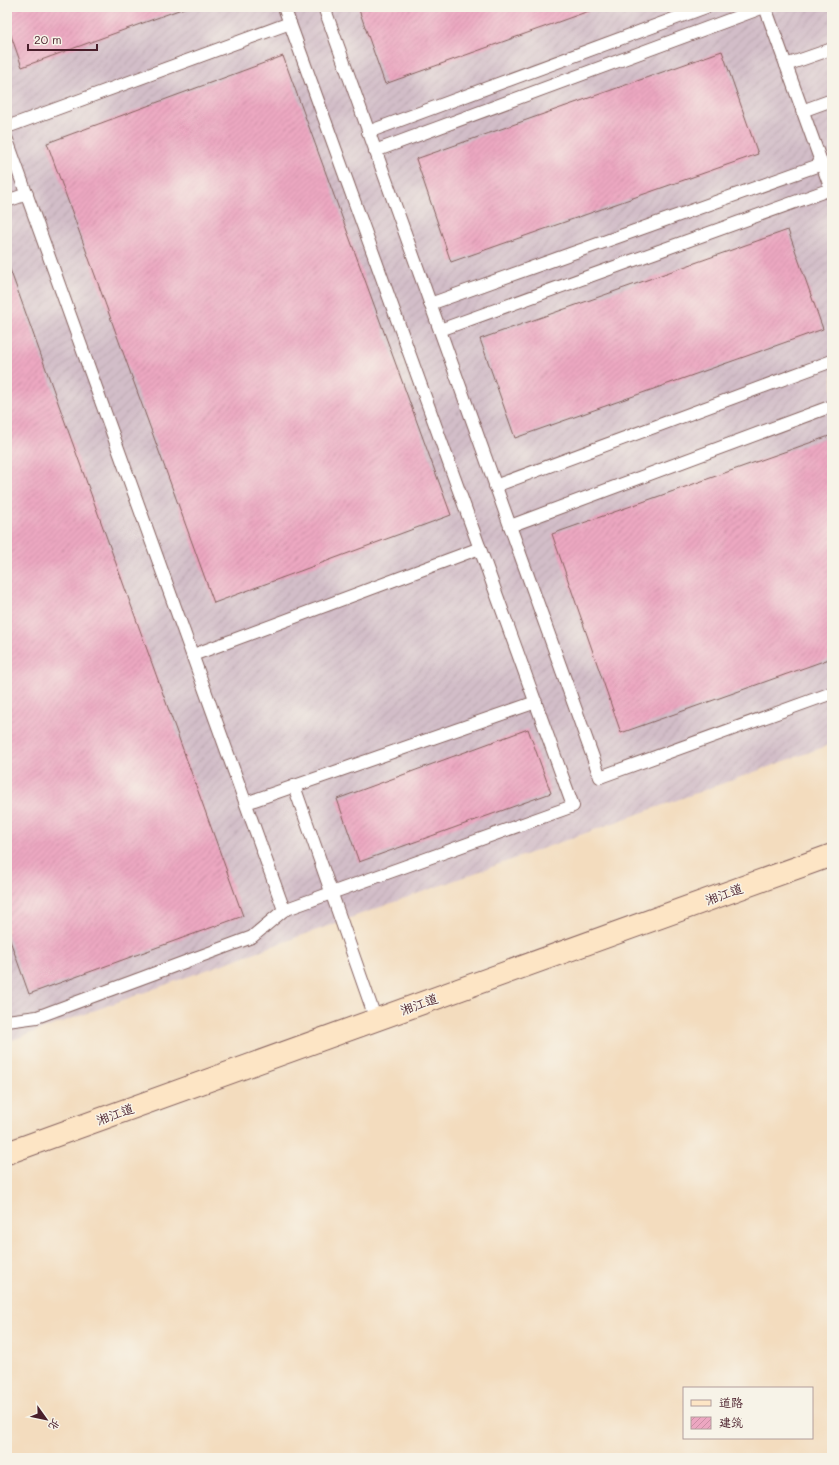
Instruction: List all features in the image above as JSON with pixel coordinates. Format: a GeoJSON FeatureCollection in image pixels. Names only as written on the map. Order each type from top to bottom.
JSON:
{"type":"FeatureCollection","features":[{"type":"Feature","properties":{"kind":"main road","name":"湘江道"},"geometry":{"type":"LineString","coordinates":[[7,1153],[832,855]]}},
{"type":"Feature","properties":{"kind":"lane"},"geometry":{"type":"LineString","coordinates":[[7,1021],[37,1017],[252,937],[284,910],[573,806],[284,7]]}},
{"type":"Feature","properties":{"kind":"lane"},"geometry":{"type":"LineString","coordinates":[[324,7],[600,778],[832,693]]}},
{"type":"Feature","properties":{"kind":"lane"},"geometry":{"type":"LineString","coordinates":[[368,132],[706,7]]}},
{"type":"Feature","properties":{"kind":"lane"},"geometry":{"type":"LineString","coordinates":[[375,151],[765,7],[831,190],[440,330]]}},
{"type":"Feature","properties":{"kind":"lane"},"geometry":{"type":"LineString","coordinates":[[7,127],[290,23]]}},
{"type":"Feature","properties":{"kind":"lane"},"geometry":{"type":"LineString","coordinates":[[786,65],[832,49]]}},
{"type":"Feature","properties":{"kind":"lane"},"geometry":{"type":"LineString","coordinates":[[802,111],[832,100]]}},
{"type":"Feature","properties":{"kind":"lane"},"geometry":{"type":"LineString","coordinates":[[7,140],[284,910]]}},
{"type":"Feature","properties":{"kind":"lane"},"geometry":{"type":"LineString","coordinates":[[430,304],[822,164]]}},
{"type":"Feature","properties":{"kind":"lane"},"geometry":{"type":"LineString","coordinates":[[7,201],[27,194]]}},
{"type":"Feature","properties":{"kind":"lane"},"geometry":{"type":"LineString","coordinates":[[496,486],[832,361]]}},
{"type":"Feature","properties":{"kind":"lane"},"geometry":{"type":"LineString","coordinates":[[510,526],[832,406]]}},
{"type":"Feature","properties":{"kind":"lane"},"geometry":{"type":"LineString","coordinates":[[192,655],[480,548]]}},
{"type":"Feature","properties":{"kind":"lane"},"geometry":{"type":"LineString","coordinates":[[246,803],[536,702]]}},
{"type":"Feature","properties":{"kind":"lane"},"geometry":{"type":"LineString","coordinates":[[294,786],[376,1020]]}},
{"type":"Feature","properties":{"kind":"shaded area"},"geometry":{"type":"Polygon","coordinates":[[[7,7],[832,7],[832,744],[7,1042],[7,7]]]}},
{"type":"Feature","properties":{"kind":"building"},"geometry":{"type":"Polygon","coordinates":[[[7,7],[187,7],[22,67],[7,24],[7,7]]]}},
{"type":"Feature","properties":{"kind":"building"},"geometry":{"type":"Polygon","coordinates":[[[358,7],[600,7],[385,84],[358,7]]]}},
{"type":"Feature","properties":{"kind":"building"},"geometry":{"type":"Polygon","coordinates":[[[722,51],[758,154],[451,262],[416,159],[722,51]]]}},
{"type":"Feature","properties":{"kind":"building"},"geometry":{"type":"Polygon","coordinates":[[[283,56],[451,515],[214,603],[47,143],[283,56]]]}},
{"type":"Feature","properties":{"kind":"building"},"geometry":{"type":"Polygon","coordinates":[[[788,230],[823,329],[515,438],[480,339],[788,230]]]}},
{"type":"Feature","properties":{"kind":"building"},"geometry":{"type":"Polygon","coordinates":[[[7,261],[243,916],[29,994],[7,932],[7,261]]]}},
{"type":"Feature","properties":{"kind":"building"},"geometry":{"type":"Polygon","coordinates":[[[832,435],[832,658],[621,733],[552,534],[832,435]]]}},
{"type":"Feature","properties":{"kind":"building"},"geometry":{"type":"Polygon","coordinates":[[[528,729],[551,793],[359,862],[337,799],[528,729]]]}}]}
